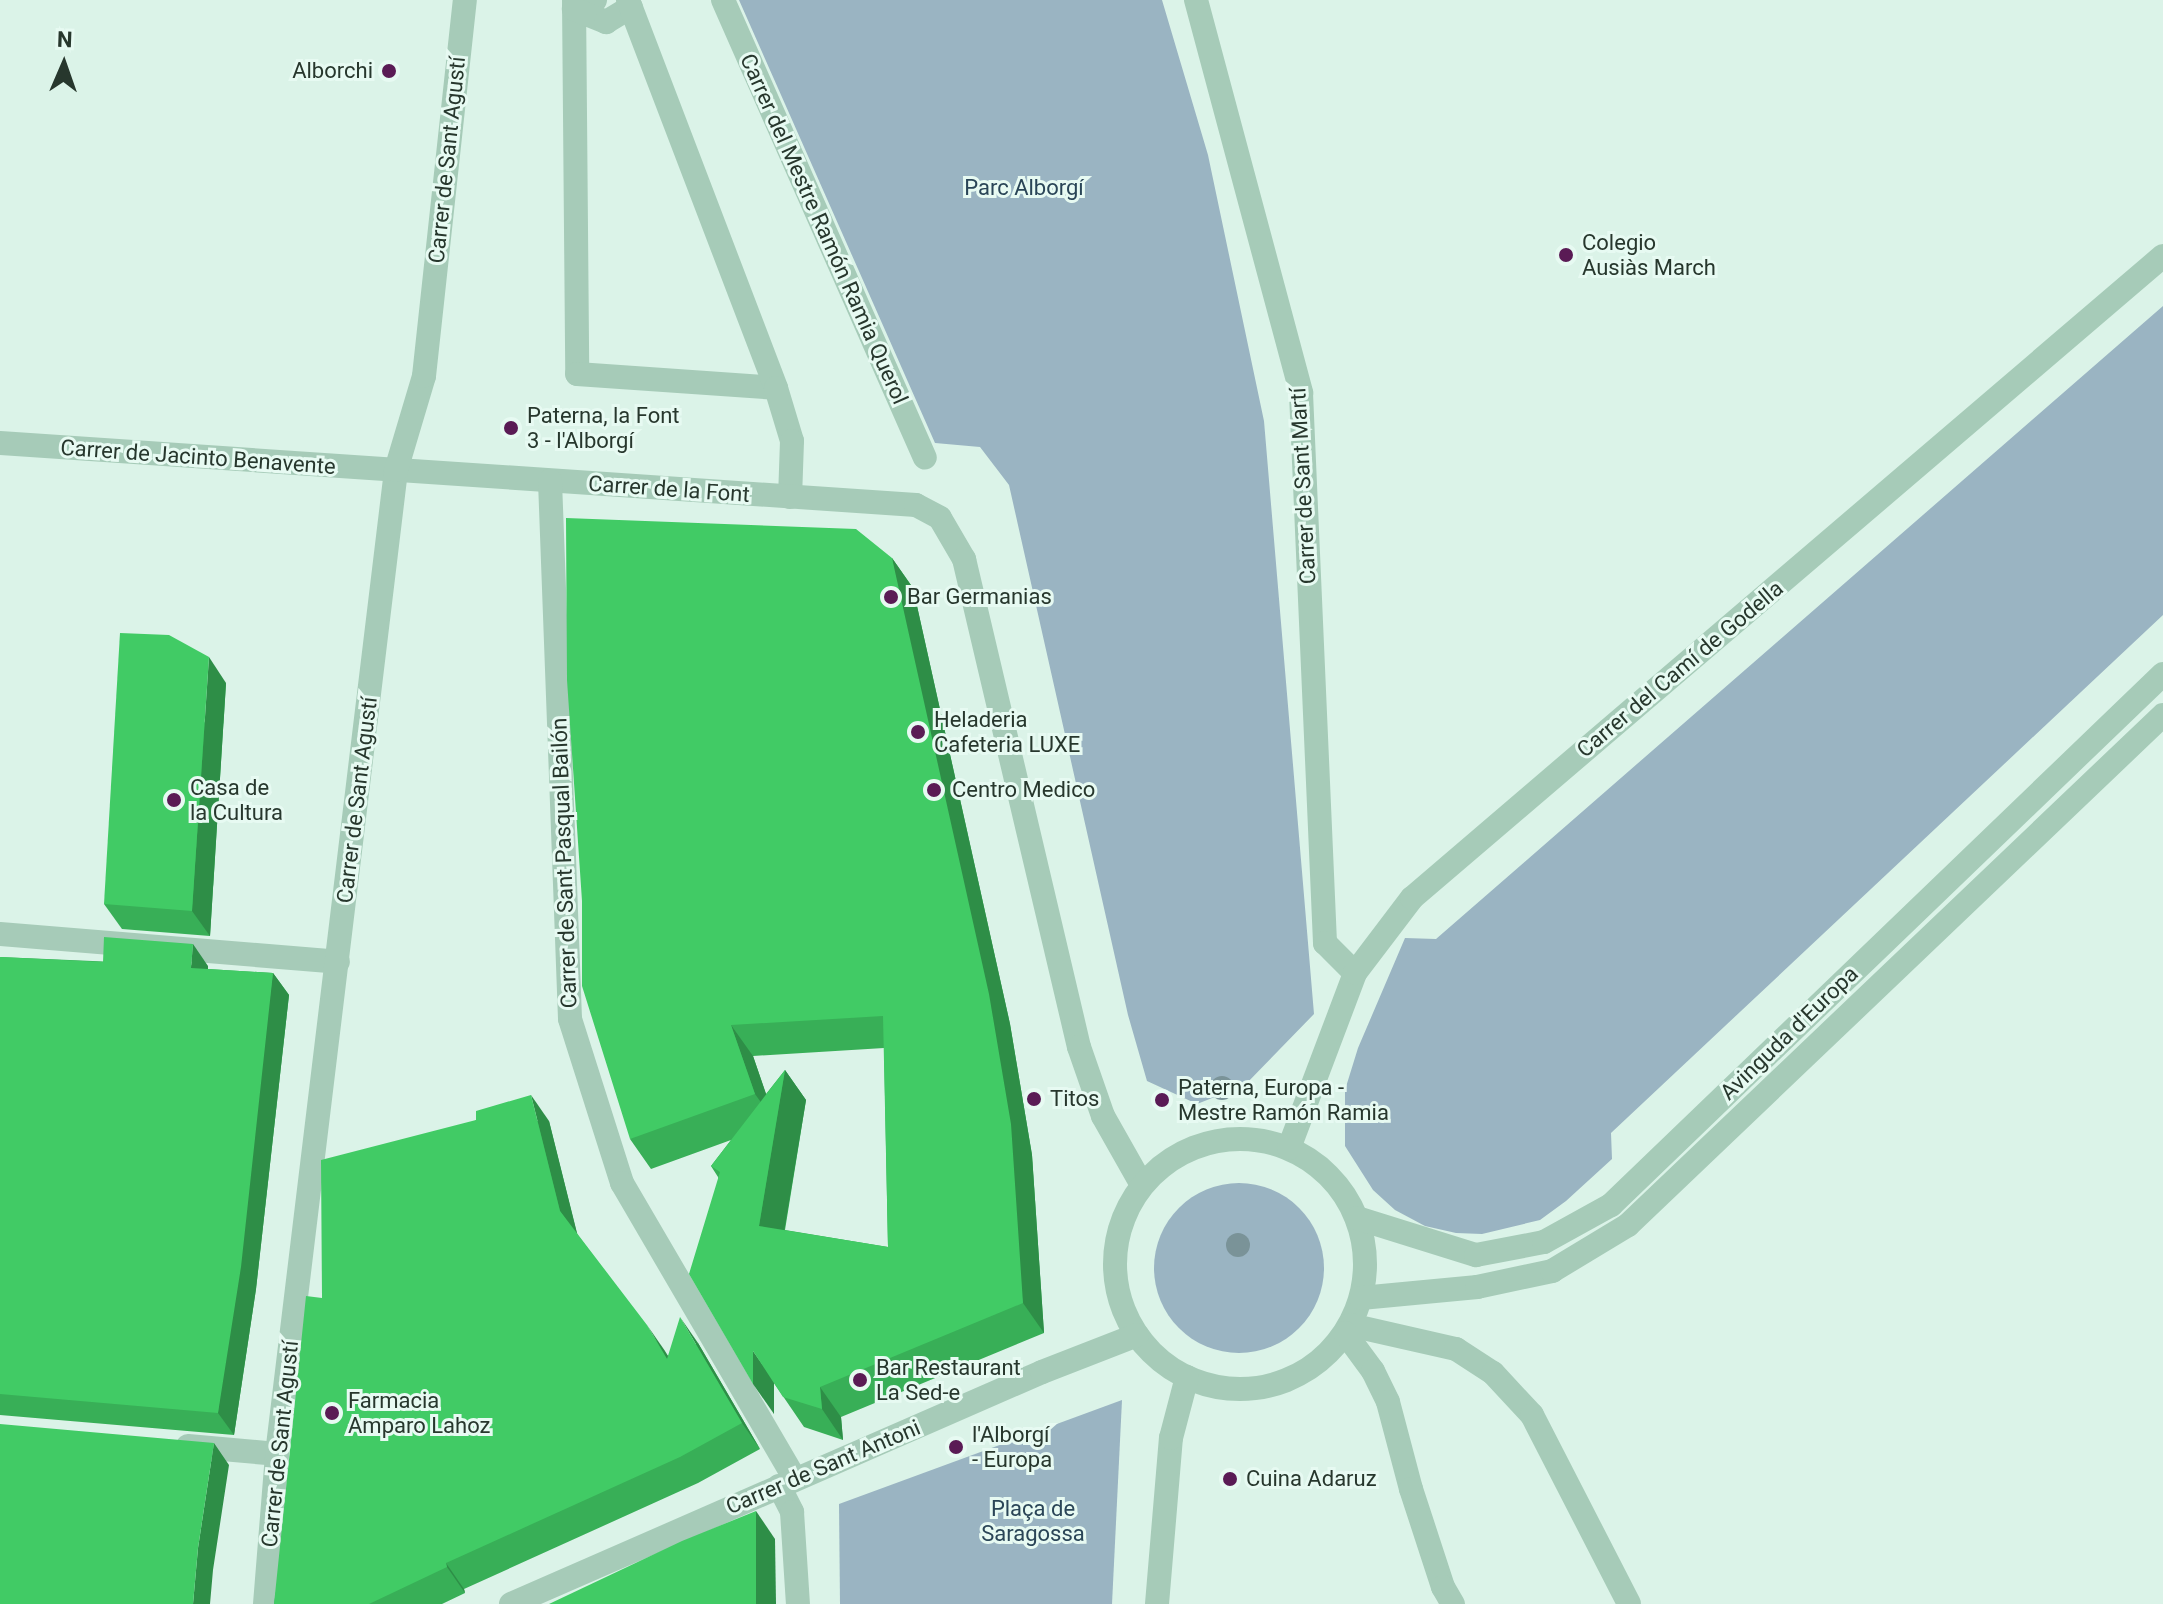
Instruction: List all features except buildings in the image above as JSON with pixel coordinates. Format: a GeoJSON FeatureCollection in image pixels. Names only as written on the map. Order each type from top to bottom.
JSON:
{"type":"FeatureCollection","features":[{"type":"Feature","properties":{"kind":"street","name":"Carrer de Sant Agustí"},"geometry":{"type":"LineString","coordinates":[[265,1604],[277,1454],[396,470],[424,376],[465,0]]}},
{"type":"Feature","properties":{"kind":"street","name":"Carrer del Mestre Ramón Ramia Querol"},"geometry":{"type":"LineString","coordinates":[[723,0],[925,457]]}},
{"type":"Feature","properties":{"kind":"street","name":"Carrer de Sant Martí"},"geometry":{"type":"LineString","coordinates":[[1196,0],[1301,393],[1325,943],[1355,973]]}},
{"type":"Feature","properties":{"kind":"street"},"geometry":{"type":"LineString","coordinates":[[581,3],[606,22],[624,2],[776,388],[792,441],[790,497]]}},
{"type":"Feature","properties":{"kind":"street"},"geometry":{"type":"LineString","coordinates":[[581,3],[577,374],[776,388]]}},
{"type":"Feature","properties":{"kind":"street","name":"Carrer del Camí de Godella"},"geometry":{"type":"LineString","coordinates":[[1289,1148],[1355,973],[1412,898],[2163,256]]}},
{"type":"Feature","properties":{"kind":"street","name":"Carrer de Jacinto Benavente"},"geometry":{"type":"LineString","coordinates":[[0,443],[396,470]]}},
{"type":"Feature","properties":{"kind":"street","name":"Carrer de la Font"},"geometry":{"type":"LineString","coordinates":[[396,470],[916,505],[940,518],[964,559],[1079,1047],[1103,1116],[1142,1185]]}},
{"type":"Feature","properties":{"kind":"street","name":"Carrer de Sant Pasqual Bailón"},"geometry":{"type":"LineString","coordinates":[[550,481],[570,1019],[622,1183],[787,1482]]}},
{"type":"Feature","properties":{"kind":"street","name":"Avinguda d'Europa"},"geometry":{"type":"LineString","coordinates":[[1357,1218],[1476,1255],[1544,1242],[1611,1205],[2163,674]]}},
{"type":"Feature","properties":{"kind":"street","name":"Avinguda d'Europa"},"geometry":{"type":"LineString","coordinates":[[1361,1298],[1477,1287],[1552,1271],[1628,1225],[2163,715]]}},
{"type":"Feature","properties":{"kind":"street"},"geometry":{"type":"LineString","coordinates":[[0,934],[338,962]]}},
{"type":"Feature","properties":{"kind":"street"},"geometry":{"type":"LineString","coordinates":[[1250,1139],[1289,1148],[1317,1165],[1341,1189],[1357,1218],[1365,1257],[1361,1298],[1347,1329],[1321,1359],[1279,1381],[1256,1388],[1221,1387],[1187,1377],[1159,1360],[1137,1335],[1119,1299],[1114,1259],[1122,1220],[1142,1185],[1172,1158],[1209,1142],[1250,1139]]}},
{"type":"Feature","properties":{"kind":"street"},"geometry":{"type":"LineString","coordinates":[[1347,1329],[1388,1402],[1434,1559],[1453,1604]]}},
{"type":"Feature","properties":{"kind":"street"},"geometry":{"type":"LineString","coordinates":[[1347,1329],[1456,1349],[1493,1373],[1532,1415],[1629,1604]]}},
{"type":"Feature","properties":{"kind":"street","name":"Carrer de Sant Antoni"},"geometry":{"type":"LineString","coordinates":[[511,1604],[787,1482],[1137,1335]]}},
{"type":"Feature","properties":{"kind":"street"},"geometry":{"type":"LineString","coordinates":[[1157,1604],[1171,1438],[1187,1377]]}},
{"type":"Feature","properties":{"kind":"street"},"geometry":{"type":"LineString","coordinates":[[169,1444],[277,1454]]}},
{"type":"Feature","properties":{"kind":"street"},"geometry":{"type":"LineString","coordinates":[[787,1482],[798,1604]]}},
{"type":"Feature","properties":{"kind":"green space","name":"Parc Alborgí"},"geometry":{"type":"Polygon","coordinates":[[[739,0],[1162,0],[1208,155],[1264,421],[1314,1014],[1245,1085],[1197,1104],[1147,1081],[1128,1015],[1009,485],[980,447],[935,443],[739,0]]]}},
{"type":"Feature","properties":{"kind":"green space"},"geometry":{"type":"Polygon","coordinates":[[[2163,306],[2163,615],[1611,1133],[1612,1159],[1566,1201],[1540,1220],[1482,1234],[1456,1233],[1425,1226],[1395,1210],[1373,1190],[1345,1146],[1345,1090],[1358,1048],[1405,938],[1436,939],[2163,306]]]}},
{"type":"Feature","properties":{"kind":"green space"},"geometry":{"type":"Polygon","coordinates":[[[1239,1183],[1272,1189],[1299,1208],[1318,1235],[1324,1268],[1318,1301],[1299,1328],[1272,1347],[1239,1353],[1206,1347],[1179,1328],[1160,1301],[1154,1268],[1160,1235],[1179,1208],[1206,1189],[1239,1183]]]}},
{"type":"Feature","properties":{"kind":"green space","name":"Plaça de Saragossa"},"geometry":{"type":"Polygon","coordinates":[[[1122,1400],[1112,1604],[840,1604],[839,1504],[1122,1400]]]}},
{"type":"Feature","properties":{"kind":"place","name":"Alborchi"},"geometry":{"type":"Point","coordinates":[389,71]}},
{"type":"Feature","properties":{"kind":"place","name":"Colegio Ausiàs March"},"geometry":{"type":"Point","coordinates":[1566,255]}},
{"type":"Feature","properties":{"kind":"place","name":"Paterna, la Font 3 - l'Alborgí"},"geometry":{"type":"Point","coordinates":[511,428]}},
{"type":"Feature","properties":{"kind":"place","name":"Bar Germanias"},"geometry":{"type":"Point","coordinates":[891,597]}},
{"type":"Feature","properties":{"kind":"place","name":"Heladeria Cafeteria LUXE"},"geometry":{"type":"Point","coordinates":[918,732]}},
{"type":"Feature","properties":{"kind":"place","name":"Centro Medico"},"geometry":{"type":"Point","coordinates":[934,790]}},
{"type":"Feature","properties":{"kind":"place","name":"Casa de la Cultura"},"geometry":{"type":"Point","coordinates":[174,800]}},
{"type":"Feature","properties":{"kind":"place","name":"Titos"},"geometry":{"type":"Point","coordinates":[1034,1099]}},
{"type":"Feature","properties":{"kind":"place","name":"Paterna, Europa - Mestre Ramón Ramia"},"geometry":{"type":"Point","coordinates":[1162,1100]}},
{"type":"Feature","properties":{"kind":"place","name":"Bar Restaurant La Sed-e"},"geometry":{"type":"Point","coordinates":[860,1380]}},
{"type":"Feature","properties":{"kind":"place","name":"Farmacia Amparo Lahoz"},"geometry":{"type":"Point","coordinates":[332,1413]}},
{"type":"Feature","properties":{"kind":"place","name":"l'Alborgí - Europa"},"geometry":{"type":"Point","coordinates":[956,1447]}},
{"type":"Feature","properties":{"kind":"place","name":"Cuina Adaruz"},"geometry":{"type":"Point","coordinates":[1230,1479]}}]}
